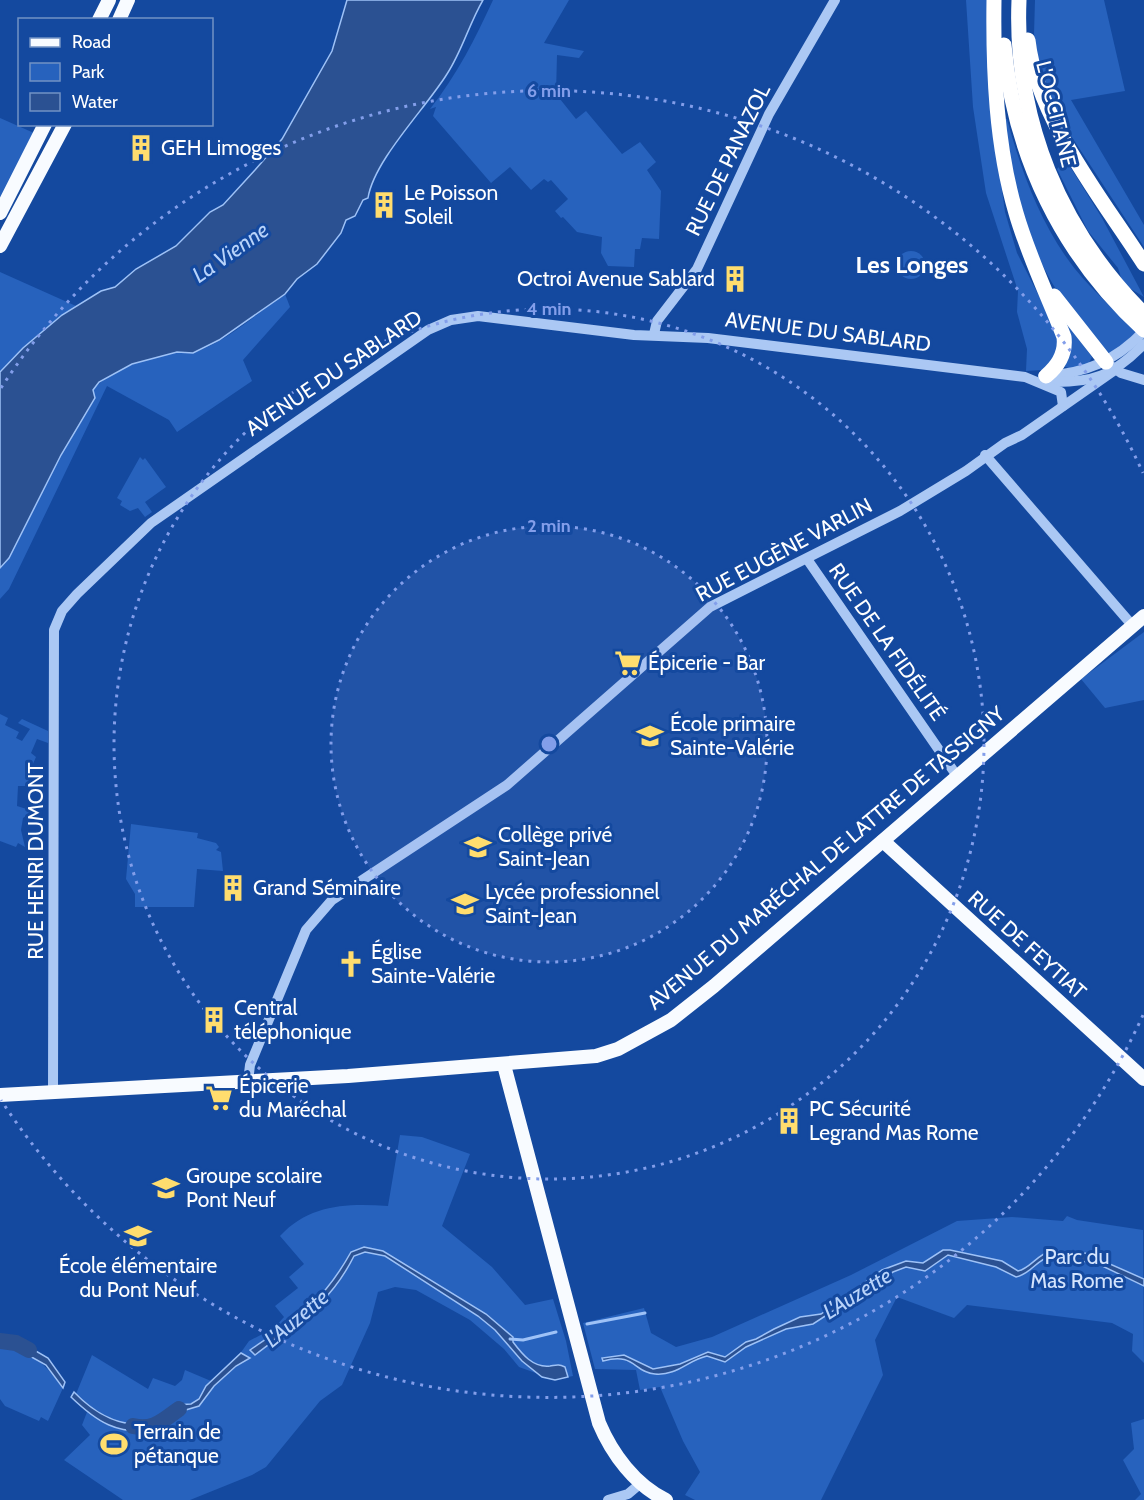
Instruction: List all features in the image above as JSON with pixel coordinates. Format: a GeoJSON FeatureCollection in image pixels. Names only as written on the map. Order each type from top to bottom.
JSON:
{"type":"FeatureCollection","features":[{"type":"Feature","properties":{"kind":"highway"},"geometry":{"type":"LineString","coordinates":[[994,0],[995,76],[1004,160],[1016,214],[1065,344],[1060,360],[1044,379]]}},
{"type":"Feature","properties":{"kind":"highway","name":"L'OCCITANE"},"geometry":{"type":"LineString","coordinates":[[1003,0],[1007,77],[1018,128],[1035,177],[1055,219],[1086,267],[1143,336]]}},
{"type":"Feature","properties":{"kind":"highway"},"geometry":{"type":"LineString","coordinates":[[1021,0],[1030,55],[1039,89],[1053,122],[1143,262]]}},
{"type":"Feature","properties":{"kind":"highway","name":"L'OCCITANE"},"geometry":{"type":"LineString","coordinates":[[1021,0],[1019,46],[1027,102],[1052,184],[1067,215],[1102,268],[1144,314]]}},
{"type":"Feature","properties":{"kind":"highway"},"geometry":{"type":"LineString","coordinates":[[1033,257],[1066,313],[1111,366]]}},
{"type":"Feature","properties":{"kind":"main road"},"geometry":{"type":"LineString","coordinates":[[100,18],[109,0]]}},
{"type":"Feature","properties":{"kind":"main road"},"geometry":{"type":"LineString","coordinates":[[120,18],[128,0]]}},
{"type":"Feature","properties":{"kind":"main road"},"geometry":{"type":"LineString","coordinates":[[0,213],[44,126]]}},
{"type":"Feature","properties":{"kind":"main road"},"geometry":{"type":"LineString","coordinates":[[0,246],[64,126]]}},
{"type":"Feature","properties":{"kind":"main road","name":"AVENUE DU MARÉCHAL DE LATTRE DE TASSIGNY"},"geometry":{"type":"LineString","coordinates":[[0,1095],[504,1065],[596,1056],[627,1044],[671,1020],[1144,616]]}},
{"type":"Feature","properties":{"kind":"main road","name":"RUE DE FEYTIAT"},"geometry":{"type":"LineString","coordinates":[[883,841],[1144,1079]]}},
{"type":"Feature","properties":{"kind":"main road"},"geometry":{"type":"LineString","coordinates":[[504,1065],[599,1423],[608,1445],[641,1483],[666,1500]]}},
{"type":"Feature","properties":{"kind":"street","name":"RUE DE PANAZOL"},"geometry":{"type":"LineString","coordinates":[[654,334],[657,321],[698,268],[769,114],[835,0]]}},
{"type":"Feature","properties":{"kind":"street","name":"AVENUE DU SABLARD"},"geometry":{"type":"LineString","coordinates":[[54,630],[62,611],[77,594],[151,524],[428,330],[451,320],[478,316],[634,335],[654,334],[708,338],[1044,379],[1111,366],[1143,336]]}},
{"type":"Feature","properties":{"kind":"street"},"geometry":{"type":"LineString","coordinates":[[1111,366],[1144,380]]}},
{"type":"Feature","properties":{"kind":"street","name":"RUE EUGÈNE VARLIN"},"geometry":{"type":"LineString","coordinates":[[248,1082],[250,1065],[306,930],[332,900],[507,785],[700,615],[749,587],[900,511],[966,471],[985,455],[1022,435],[1063,406],[1111,366]]}},
{"type":"Feature","properties":{"kind":"street"},"geometry":{"type":"LineString","coordinates":[[1044,379],[1061,392],[1063,406]]}},
{"type":"Feature","properties":{"kind":"street"},"geometry":{"type":"LineString","coordinates":[[985,455],[1132,626]]}},
{"type":"Feature","properties":{"kind":"street","name":"RUE DE LA FIDÉLITÉ"},"geometry":{"type":"LineString","coordinates":[[807,559],[957,776]]}},
{"type":"Feature","properties":{"kind":"street","name":"RUE HENRI DUMONT"},"geometry":{"type":"LineString","coordinates":[[53,1092],[54,630]]}},
{"type":"Feature","properties":{"kind":"street"},"geometry":{"type":"LineString","coordinates":[[609,1500],[628,1494],[641,1483]]}},
{"type":"Feature","properties":{"kind":"green space"},"geometry":{"type":"Polygon","coordinates":[[[493,0],[569,0],[544,43],[584,51],[579,58],[557,55],[556,94],[576,119],[586,111],[622,154],[640,142],[656,162],[647,170],[661,191],[659,239],[642,238],[640,249],[635,249],[634,267],[608,266],[601,253],[602,237],[577,232],[563,217],[561,218],[555,211],[568,199],[551,180],[548,182],[544,179],[531,190],[510,167],[491,183],[433,116],[436,107],[430,109],[465,56],[493,0]]]}},
{"type":"Feature","properties":{"kind":"green space"},"geometry":{"type":"Polygon","coordinates":[[[966,0],[988,0],[998,161],[1005,212],[1017,253],[1060,337],[1056,362],[1042,370],[1026,371],[1027,349],[1017,312],[1018,291],[986,193],[973,107],[966,0]]]}},
{"type":"Feature","properties":{"kind":"green space"},"geometry":{"type":"Polygon","coordinates":[[[1035,0],[1104,0],[1125,91],[1071,100],[1144,225],[1144,247],[1060,119],[1042,81],[1034,34],[1035,0]]]}},
{"type":"Feature","properties":{"kind":"green space"},"geometry":{"type":"Polygon","coordinates":[[[0,118],[34,133],[0,200],[0,118]]]}},
{"type":"Feature","properties":{"kind":"green space"},"geometry":{"type":"Polygon","coordinates":[[[1003,119],[1007,119],[1034,197],[1052,235],[1075,269],[1136,332],[1116,351],[1109,353],[1080,323],[1066,305],[1042,265],[1025,224],[1003,119]]]}},
{"type":"Feature","properties":{"kind":"green space"},"geometry":{"type":"Polygon","coordinates":[[[1066,160],[1102,218],[1144,297],[1123,284],[1118,268],[1088,231],[1057,169],[1066,160]]]}},
{"type":"Feature","properties":{"kind":"green space"},"geometry":{"type":"Polygon","coordinates":[[[911,251],[921,255],[925,265],[921,275],[911,279],[901,275],[897,265],[901,255],[911,251]]]}},
{"type":"Feature","properties":{"kind":"green space"},"geometry":{"type":"Polygon","coordinates":[[[0,272],[76,306],[23,348],[0,372],[0,272]]]}},
{"type":"Feature","properties":{"kind":"green space"},"geometry":{"type":"Polygon","coordinates":[[[285,294],[290,307],[243,360],[252,381],[177,432],[169,420],[107,386],[9,589],[0,599],[0,568],[9,558],[61,455],[95,399],[93,390],[109,376],[144,360],[167,353],[193,353],[219,341],[285,294]]]}},
{"type":"Feature","properties":{"kind":"green space"},"geometry":{"type":"Polygon","coordinates":[[[1055,307],[1092,357],[1089,363],[1071,369],[1063,366],[1055,307]]]}},
{"type":"Feature","properties":{"kind":"green space"},"geometry":{"type":"Polygon","coordinates":[[[140,457],[143,460],[145,458],[166,487],[145,502],[152,512],[145,517],[138,508],[130,511],[120,505],[122,501],[117,498],[140,457]]]}},
{"type":"Feature","properties":{"kind":"green space"},"geometry":{"type":"Polygon","coordinates":[[[1144,632],[1144,700],[1105,708],[1081,679],[1144,632]]]}},
{"type":"Feature","properties":{"kind":"green space"},"geometry":{"type":"Polygon","coordinates":[[[0,714],[8,718],[5,725],[19,732],[16,738],[22,741],[30,729],[18,723],[22,719],[48,731],[48,743],[37,739],[31,753],[36,757],[32,766],[28,765],[26,768],[35,769],[33,786],[26,783],[26,786],[18,786],[17,806],[33,811],[23,818],[21,830],[25,847],[18,843],[16,847],[0,841],[0,714]]]}},
{"type":"Feature","properties":{"kind":"green space"},"geometry":{"type":"Polygon","coordinates":[[[131,824],[198,833],[197,838],[216,843],[219,847],[216,850],[221,852],[223,871],[197,869],[194,907],[135,907],[135,894],[126,879],[131,824]]]}},
{"type":"Feature","properties":{"kind":"green space"},"geometry":{"type":"Polygon","coordinates":[[[400,1135],[422,1137],[470,1154],[442,1226],[492,1267],[525,1305],[553,1299],[566,1341],[573,1376],[555,1380],[519,1367],[504,1349],[470,1320],[416,1290],[395,1287],[378,1292],[370,1323],[342,1385],[320,1401],[266,1467],[252,1475],[190,1500],[123,1500],[64,1460],[90,1435],[82,1425],[89,1407],[76,1394],[92,1355],[148,1389],[153,1378],[175,1386],[182,1380],[185,1370],[211,1381],[237,1358],[249,1341],[274,1328],[284,1317],[275,1306],[298,1288],[289,1277],[304,1264],[280,1236],[291,1225],[303,1217],[330,1208],[358,1205],[388,1206],[400,1135]]]}},
{"type":"Feature","properties":{"kind":"green space","name":"Parc du Mas Rome"},"geometry":{"type":"Polygon","coordinates":[[[1067,1216],[1077,1220],[1143,1230],[1144,1363],[1132,1351],[1133,1334],[1112,1323],[967,1305],[954,1318],[897,1297],[875,1340],[883,1375],[821,1500],[695,1500],[685,1495],[700,1472],[683,1441],[660,1387],[640,1390],[636,1370],[595,1369],[583,1323],[644,1308],[651,1333],[676,1347],[712,1337],[851,1275],[957,1221],[1012,1217],[1063,1221],[1067,1216]]]}},
{"type":"Feature","properties":{"kind":"green space"},"geometry":{"type":"Polygon","coordinates":[[[4,1344],[22,1350],[38,1360],[63,1388],[48,1421],[41,1417],[39,1421],[5,1406],[0,1399],[0,1345],[4,1344]]]}},
{"type":"Feature","properties":{"kind":"green space"},"geometry":{"type":"Polygon","coordinates":[[[1144,1419],[1144,1500],[1135,1500],[1141,1494],[1123,1460],[1134,1449],[1131,1423],[1144,1419]]]}},
{"type":"Feature","properties":{"kind":"water","name":"La Vienne"},"geometry":{"type":"Polygon","coordinates":[[[347,0],[483,0],[447,74],[390,151],[372,183],[368,198],[363,200],[355,216],[346,220],[341,233],[317,264],[297,279],[285,294],[219,340],[193,353],[177,352],[132,364],[99,382],[93,390],[95,398],[61,455],[9,558],[0,568],[0,372],[23,348],[62,315],[101,291],[115,287],[136,269],[176,246],[210,212],[223,205],[282,139],[332,51],[347,0]]]}},
{"type":"Feature","properties":{"kind":"water"},"geometry":{"type":"Polygon","coordinates":[[[364,1247],[383,1251],[486,1314],[513,1337],[513,1342],[528,1359],[538,1365],[565,1367],[568,1377],[555,1380],[542,1377],[522,1361],[495,1330],[478,1316],[385,1256],[365,1252],[354,1256],[334,1288],[311,1312],[255,1355],[250,1350],[295,1319],[330,1285],[351,1252],[364,1247]]]}},
{"type":"Feature","properties":{"kind":"water"},"geometry":{"type":"Polygon","coordinates":[[[1054,1249],[1070,1257],[1085,1253],[1144,1279],[1144,1286],[1094,1262],[1068,1261],[1051,1256],[1016,1277],[996,1267],[948,1255],[925,1271],[906,1267],[893,1272],[813,1324],[786,1329],[746,1347],[725,1362],[707,1356],[670,1373],[655,1374],[622,1359],[603,1361],[602,1358],[624,1355],[653,1369],[680,1364],[708,1352],[725,1357],[746,1342],[800,1317],[821,1314],[882,1270],[906,1261],[923,1263],[943,1250],[950,1250],[1002,1261],[1018,1271],[1054,1249]]]}},
{"type":"Feature","properties":{"kind":"water"},"geometry":{"type":"Polygon","coordinates":[[[10,1336],[48,1358],[65,1382],[63,1388],[46,1365],[10,1345],[10,1336]]]}},
{"type":"Feature","properties":{"kind":"water"},"geometry":{"type":"Polygon","coordinates":[[[241,1353],[250,1358],[236,1366],[214,1386],[199,1406],[179,1412],[160,1427],[162,1419],[175,1405],[191,1404],[199,1399],[206,1386],[241,1353]]]}},
{"type":"Feature","properties":{"kind":"water"},"geometry":{"type":"Polygon","coordinates":[[[74,1392],[91,1407],[110,1418],[132,1424],[155,1422],[154,1430],[129,1430],[108,1425],[71,1397],[74,1392]]]}},
{"type":"Feature","properties":{"kind":"waterway"},"geometry":{"type":"LineString","coordinates":[[587,1324],[645,1313]]}},
{"type":"Feature","properties":{"kind":"waterway"},"geometry":{"type":"LineString","coordinates":[[510,1339],[523,1340],[556,1332]]}},
{"type":"Feature","properties":{"kind":"waterway","name":"L'Auzette"},"geometry":{"type":"LineString","coordinates":[[0,1341],[16,1343],[29,1350]]}},
{"type":"Feature","properties":{"kind":"waterway","name":"L'Auzette"},"geometry":{"type":"LineString","coordinates":[[133,1426],[153,1426],[179,1409]]}},
{"type":"Feature","properties":{"kind":"place","name":"GEH Limoges"},"geometry":{"type":"Point","coordinates":[141,148]}},
{"type":"Feature","properties":{"kind":"place","name":"Le Poisson Soleil"},"geometry":{"type":"Point","coordinates":[384,205]}},
{"type":"Feature","properties":{"kind":"place","name":"Octroi Avenue Sablard"},"geometry":{"type":"Point","coordinates":[735,279]}},
{"type":"Feature","properties":{"kind":"place","name":"Épicerie - Bar"},"geometry":{"type":"Point","coordinates":[628,663]}},
{"type":"Feature","properties":{"kind":"place","name":"École primaire Sainte-Valérie"},"geometry":{"type":"Point","coordinates":[650,736]}},
{"type":"Feature","properties":{"kind":"place","name":"Collège privé Saint-Jean"},"geometry":{"type":"Point","coordinates":[478,847]}},
{"type":"Feature","properties":{"kind":"place","name":"Grand Séminaire"},"geometry":{"type":"Point","coordinates":[233,888]}},
{"type":"Feature","properties":{"kind":"place","name":"Lycée professionnel Saint-Jean"},"geometry":{"type":"Point","coordinates":[465,904]}},
{"type":"Feature","properties":{"kind":"place","name":"Église Sainte-Valérie"},"geometry":{"type":"Point","coordinates":[351,964]}},
{"type":"Feature","properties":{"kind":"place","name":"Central téléphonique"},"geometry":{"type":"Point","coordinates":[214,1020]}},
{"type":"Feature","properties":{"kind":"place","name":"Épicerie du Maréchal"},"geometry":{"type":"Point","coordinates":[219,1098]}},
{"type":"Feature","properties":{"kind":"place","name":"PC Sécurité Legrand Mas Rome"},"geometry":{"type":"Point","coordinates":[789,1121]}},
{"type":"Feature","properties":{"kind":"place","name":"Groupe scolaire Pont Neuf"},"geometry":{"type":"Point","coordinates":[166,1188]}},
{"type":"Feature","properties":{"kind":"place","name":"École élémentaire du Pont Neuf"},"geometry":{"type":"Point","coordinates":[138,1236]}},
{"type":"Feature","properties":{"kind":"place","name":"Terrain de pétanque"},"geometry":{"type":"Point","coordinates":[114,1444]}},
{"type":"Feature","properties":{"kind":"district","name":"Les Longes"},"geometry":{"type":"Point","coordinates":[912,265]}}]}
